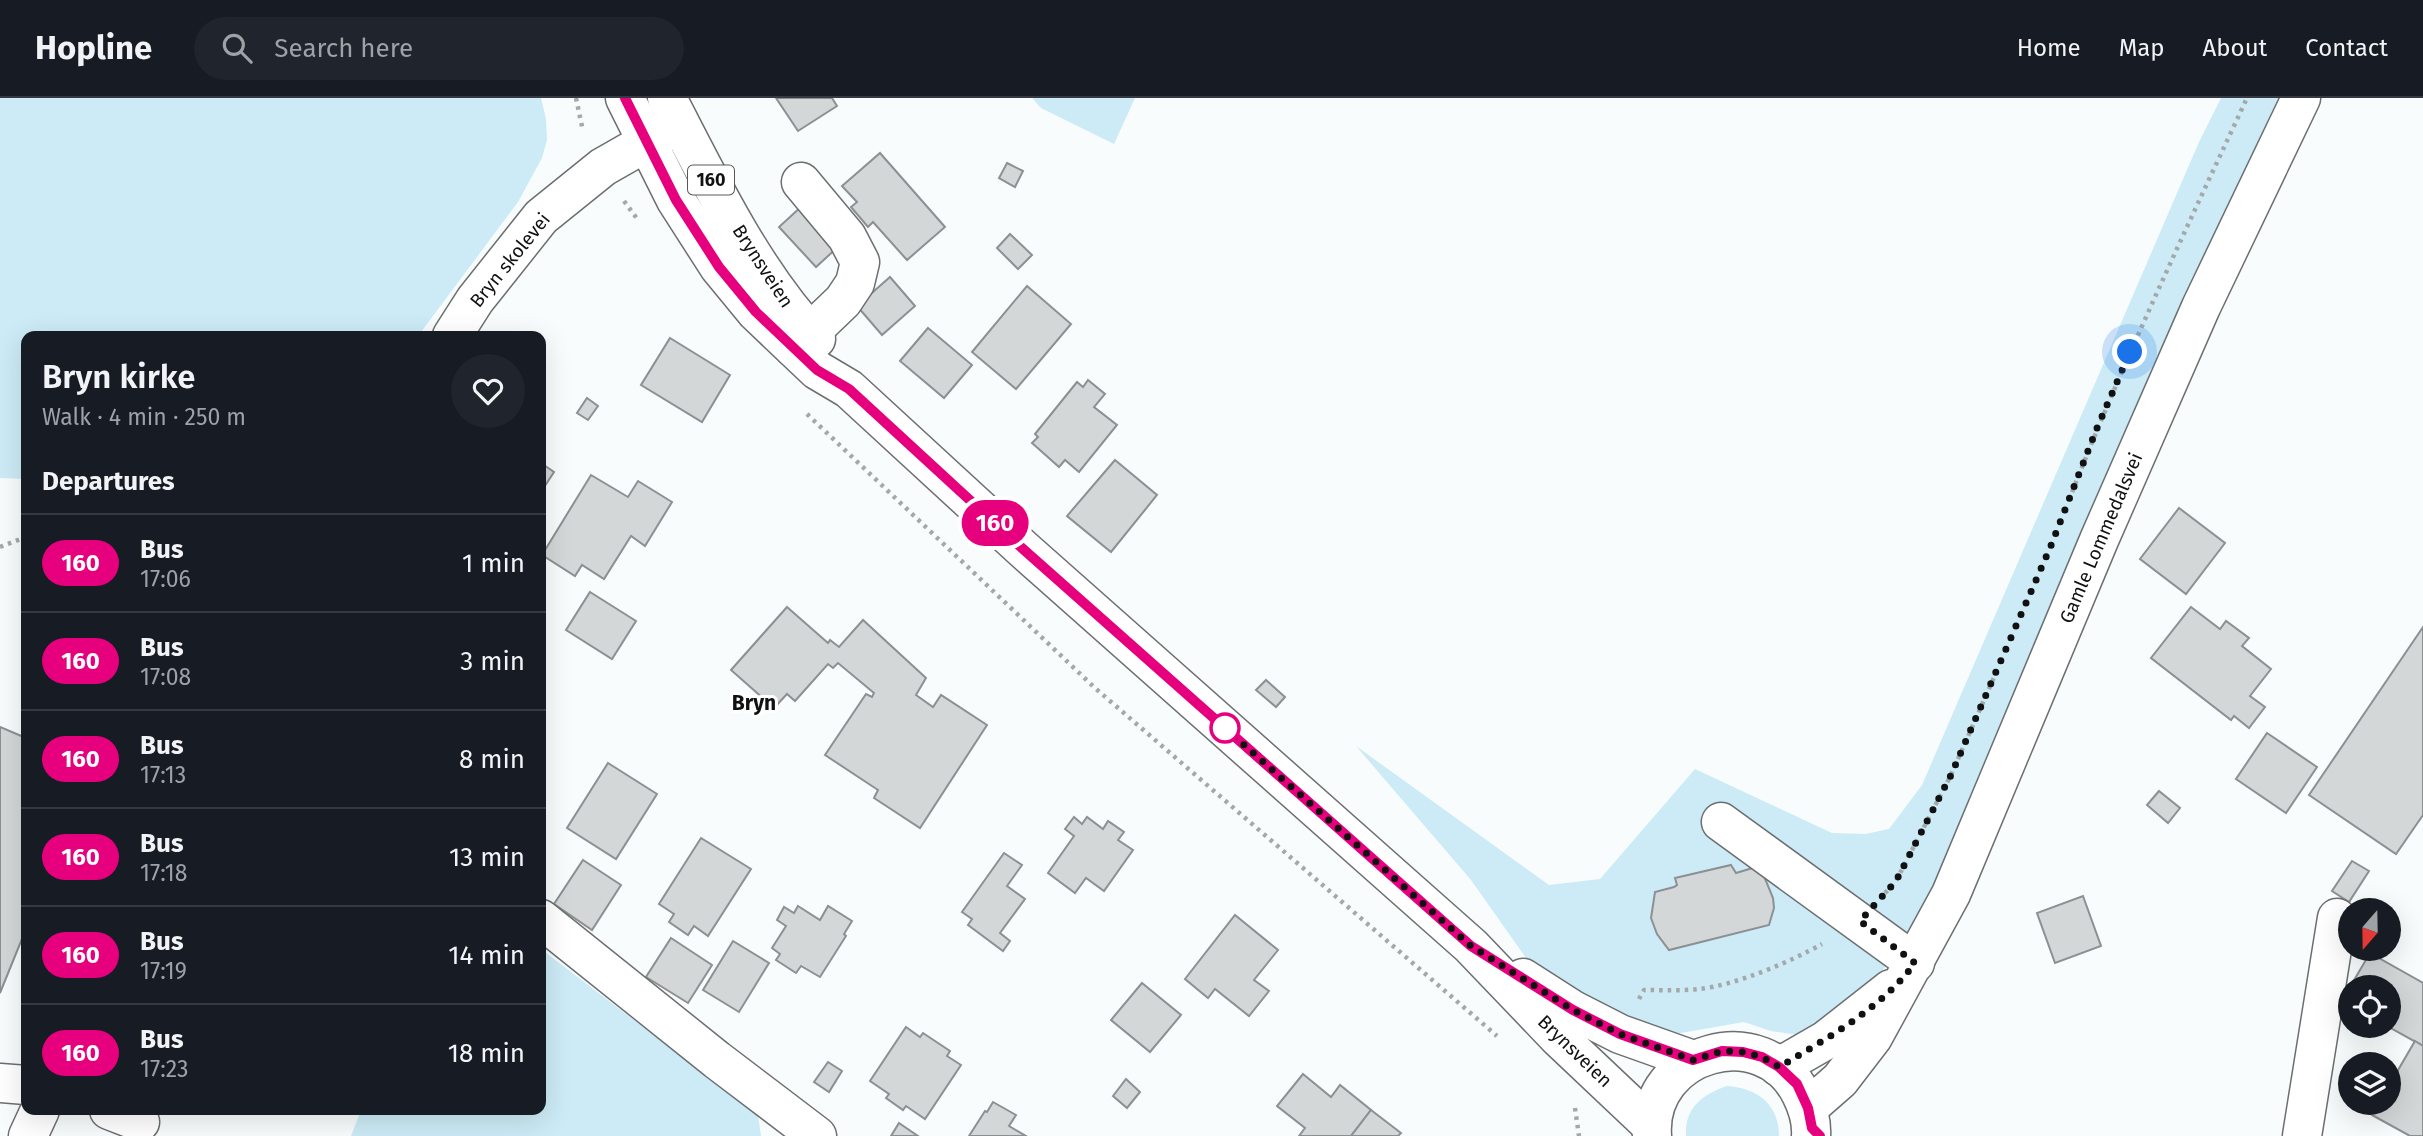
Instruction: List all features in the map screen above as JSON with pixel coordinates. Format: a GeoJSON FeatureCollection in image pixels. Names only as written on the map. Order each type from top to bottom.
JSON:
{"type":"FeatureCollection","features":[{"type":"Feature","properties":{"kind":"main road","name":"Brynsveien"},"geometry":{"type":"LineString","coordinates":[[625,98],[676,200],[719,267],[756,312],[802,340]]}},
{"type":"Feature","properties":{"kind":"main road","name":"Gamle Lommedalsvei"},"geometry":{"type":"LineString","coordinates":[[1813,1127],[1840,1080],[1873,1037],[1951,894],[2099,540],[2201,307],[2301,98]]}},
{"type":"Feature","properties":{"kind":"main road","name":"Brynsveien"},"geometry":{"type":"LineString","coordinates":[[674,111],[742,237],[786,306],[817,370],[849,389],[1023,549],[1471,946],[1652,1131]]}},
{"type":"Feature","properties":{"kind":"main road","name":"Bryn skolevei"},"geometry":{"type":"LineString","coordinates":[[455,331],[475,300],[541,217],[603,167],[646,141],[674,111]]}},
{"type":"Feature","properties":{"kind":"main road"},"geometry":{"type":"LineString","coordinates":[[801,182],[847,237],[860,262],[855,283],[843,301],[802,340]]}},
{"type":"Feature","properties":{"kind":"main road"},"geometry":{"type":"LineString","coordinates":[[1721,822],[1860,921],[1909,971]]}},
{"type":"Feature","properties":{"kind":"main road"},"geometry":{"type":"LineString","coordinates":[[2302,1136],[2337,918]]}},
{"type":"Feature","properties":{"kind":"main road"},"geometry":{"type":"LineString","coordinates":[[546,923],[817,1136]]}},
{"type":"Feature","properties":{"kind":"main road","name":"Brynsveien"},"geometry":{"type":"LineString","coordinates":[[1471,946],[1573,1010],[1620,1034],[1693,1060]]}},
{"type":"Feature","properties":{"kind":"main road","name":"Gamle Lommedalsvei"},"geometry":{"type":"LineString","coordinates":[[1779,1067],[1826,1040],[1909,971]]}},
{"type":"Feature","properties":{"kind":"main road","name":"160"},"geometry":{"type":"LineString","coordinates":[[1652,1131],[1655,1106],[1662,1091],[1677,1072],[1693,1060],[1722,1051],[1743,1052],[1762,1057],[1779,1067],[1797,1084],[1813,1127]]}},
{"type":"Feature","properties":{"kind":"main road"},"geometry":{"type":"LineString","coordinates":[[0,1083],[21,1084]]}},
{"type":"Feature","properties":{"kind":"main road"},"geometry":{"type":"LineString","coordinates":[[28,1136],[38,1115]]}},
{"type":"Feature","properties":{"kind":"path"},"geometry":{"type":"LineString","coordinates":[[576,98],[584,136]]}},
{"type":"Feature","properties":{"kind":"path"},"geometry":{"type":"LineString","coordinates":[[2064,512],[2152,302],[2247,98]]}},
{"type":"Feature","properties":{"kind":"path"},"geometry":{"type":"LineString","coordinates":[[618,192],[644,227]]}},
{"type":"Feature","properties":{"kind":"path"},"geometry":{"type":"LineString","coordinates":[[803,409],[1095,688],[1501,1040]]}},
{"type":"Feature","properties":{"kind":"path"},"geometry":{"type":"LineString","coordinates":[[0,547],[21,539]]}},
{"type":"Feature","properties":{"kind":"path"},"geometry":{"type":"LineString","coordinates":[[1644,990],[1699,989],[1746,976],[1802,955],[1860,921],[1896,881],[1951,775],[2001,662]]}},
{"type":"Feature","properties":{"kind":"path"},"geometry":{"type":"LineString","coordinates":[[1574,1102],[1579,1136]]}},
{"type":"Feature","properties":{"kind":"shaded area"},"geometry":{"type":"Polygon","coordinates":[[[0,98],[541,98],[547,140],[542,158],[518,202],[422,331],[21,331],[21,479],[0,478],[0,98]]]}},
{"type":"Feature","properties":{"kind":"shaded area"},"geometry":{"type":"Polygon","coordinates":[[[1032,98],[1135,98],[1114,144],[1041,108],[1032,98]]]}},
{"type":"Feature","properties":{"kind":"shaded area"},"geometry":{"type":"Polygon","coordinates":[[[2221,98],[2278,98],[2151,370],[2081,547],[1918,923],[1868,990],[1799,1035],[1771,1031],[1744,1022],[1675,1034],[1613,1012],[1573,990],[1526,958],[1471,880],[1356,746],[1549,885],[1600,879],[1695,769],[1832,833],[1865,834],[1889,829],[1922,785],[2199,142],[2221,98]]]}},
{"type":"Feature","properties":{"kind":"shaded area"},"geometry":{"type":"Polygon","coordinates":[[[546,953],[758,1115],[761,1136],[351,1136],[359,1115],[546,1115],[546,953]]]}},
{"type":"Feature","properties":{"kind":"shaded area"},"geometry":{"type":"Polygon","coordinates":[[[1727,1086],[1748,1090],[1764,1100],[1775,1115],[1779,1136],[1686,1136],[1686,1126],[1692,1110],[1710,1093],[1727,1086]]]}},
{"type":"Feature","properties":{"kind":"building"},"geometry":{"type":"Polygon","coordinates":[[[776,98],[832,98],[837,106],[798,131],[776,98]]]}},
{"type":"Feature","properties":{"kind":"building"},"geometry":{"type":"Polygon","coordinates":[[[880,153],[945,227],[907,260],[873,222],[868,227],[851,207],[857,202],[842,186],[880,153]]]}},
{"type":"Feature","properties":{"kind":"building"},"geometry":{"type":"Polygon","coordinates":[[[1007,163],[1023,171],[1015,187],[999,178],[1007,163]]]}},
{"type":"Feature","properties":{"kind":"building"},"geometry":{"type":"Polygon","coordinates":[[[802,206],[839,246],[816,267],[779,227],[802,206]]]}},
{"type":"Feature","properties":{"kind":"building"},"geometry":{"type":"Polygon","coordinates":[[[1010,234],[1032,255],[1018,269],[997,248],[1010,234]]]}},
{"type":"Feature","properties":{"kind":"building"},"geometry":{"type":"Polygon","coordinates":[[[890,277],[915,306],[882,335],[857,306],[890,277]]]}},
{"type":"Feature","properties":{"kind":"building"},"geometry":{"type":"Polygon","coordinates":[[[1027,286],[1071,324],[1016,389],[972,352],[1027,286]]]}},
{"type":"Feature","properties":{"kind":"building"},"geometry":{"type":"Polygon","coordinates":[[[928,328],[972,365],[944,398],[900,361],[928,328]]]}},
{"type":"Feature","properties":{"kind":"building"},"geometry":{"type":"Polygon","coordinates":[[[670,338],[730,375],[702,422],[641,385],[670,338]]]}},
{"type":"Feature","properties":{"kind":"building"},"geometry":{"type":"Polygon","coordinates":[[[1088,380],[1105,394],[1094,407],[1117,425],[1079,472],[1065,460],[1059,467],[1032,443],[1038,437],[1035,434],[1077,382],[1083,387],[1088,380]]]}},
{"type":"Feature","properties":{"kind":"building"},"geometry":{"type":"Polygon","coordinates":[[[587,398],[598,406],[588,420],[577,413],[587,398]]]}},
{"type":"Feature","properties":{"kind":"building"},"geometry":{"type":"Polygon","coordinates":[[[1115,460],[1157,495],[1111,552],[1067,516],[1115,460]]]}},
{"type":"Feature","properties":{"kind":"building"},"geometry":{"type":"Polygon","coordinates":[[[546,466],[554,472],[546,484],[546,466]]]}},
{"type":"Feature","properties":{"kind":"building"},"geometry":{"type":"Polygon","coordinates":[[[591,475],[628,497],[638,481],[672,502],[645,546],[631,536],[604,579],[582,565],[575,576],[546,558],[546,548],[591,475]]]}},
{"type":"Feature","properties":{"kind":"building"},"geometry":{"type":"Polygon","coordinates":[[[2179,508],[2225,543],[2186,594],[2140,559],[2179,508]]]}},
{"type":"Feature","properties":{"kind":"building"},"geometry":{"type":"Polygon","coordinates":[[[590,592],[636,621],[612,659],[566,630],[590,592]]]}},
{"type":"Feature","properties":{"kind":"building"},"geometry":{"type":"Polygon","coordinates":[[[787,607],[828,643],[830,640],[839,647],[863,620],[926,678],[916,695],[933,707],[941,695],[987,725],[920,828],[874,798],[878,790],[825,755],[866,694],[872,697],[874,693],[838,663],[833,668],[828,664],[795,701],[787,694],[774,708],[731,670],[787,607]]]}},
{"type":"Feature","properties":{"kind":"building"},"geometry":{"type":"Polygon","coordinates":[[[2191,607],[2220,629],[2226,621],[2249,638],[2242,646],[2271,669],[2250,696],[2265,707],[2249,728],[2234,716],[2231,720],[2151,658],[2191,607]]]}},
{"type":"Feature","properties":{"kind":"building"},"geometry":{"type":"Polygon","coordinates":[[[2423,627],[2423,815],[2396,854],[2309,795],[2423,627]]]}},
{"type":"Feature","properties":{"kind":"building"},"geometry":{"type":"Polygon","coordinates":[[[1266,680],[1285,697],[1276,707],[1256,690],[1266,680]]]}},
{"type":"Feature","properties":{"kind":"building"},"geometry":{"type":"Polygon","coordinates":[[[0,727],[21,736],[21,941],[0,993],[0,727]]]}},
{"type":"Feature","properties":{"kind":"building"},"geometry":{"type":"Polygon","coordinates":[[[2267,733],[2317,767],[2286,813],[2236,779],[2267,733]]]}},
{"type":"Feature","properties":{"kind":"building"},"geometry":{"type":"Polygon","coordinates":[[[608,763],[657,794],[616,859],[567,828],[608,763]]]}},
{"type":"Feature","properties":{"kind":"building"},"geometry":{"type":"Polygon","coordinates":[[[2159,791],[2180,808],[2168,823],[2147,805],[2159,791]]]}},
{"type":"Feature","properties":{"kind":"building"},"geometry":{"type":"Polygon","coordinates":[[[1074,817],[1082,824],[1087,817],[1103,829],[1108,821],[1124,832],[1118,840],[1133,850],[1104,891],[1086,878],[1075,893],[1048,873],[1074,836],[1065,829],[1074,817]]]}},
{"type":"Feature","properties":{"kind":"building"},"geometry":{"type":"Polygon","coordinates":[[[701,838],[751,869],[708,936],[694,926],[688,935],[669,922],[674,914],[659,904],[701,838]]]}},
{"type":"Feature","properties":{"kind":"building"},"geometry":{"type":"Polygon","coordinates":[[[1004,853],[1022,865],[1007,886],[1025,899],[1000,933],[1010,941],[1003,951],[968,925],[972,919],[962,912],[1004,853]]]}},
{"type":"Feature","properties":{"kind":"building"},"geometry":{"type":"Polygon","coordinates":[[[583,860],[621,885],[592,930],[554,904],[583,860]]]}},
{"type":"Feature","properties":{"kind":"building"},"geometry":{"type":"Polygon","coordinates":[[[2352,861],[2369,871],[2352,898],[2343,898],[2332,891],[2352,861]]]}},
{"type":"Feature","properties":{"kind":"building"},"geometry":{"type":"Polygon","coordinates":[[[1731,865],[1736,873],[1756,867],[1764,876],[1773,898],[1774,908],[1769,925],[1669,950],[1657,934],[1651,918],[1655,892],[1677,885],[1675,878],[1731,865]]]}},
{"type":"Feature","properties":{"kind":"building"},"geometry":{"type":"Polygon","coordinates":[[[2083,896],[2101,946],[2055,963],[2037,913],[2083,896]]]}},
{"type":"Feature","properties":{"kind":"building"},"geometry":{"type":"Polygon","coordinates":[[[798,906],[820,920],[828,906],[852,921],[844,934],[846,936],[820,977],[801,966],[796,973],[776,960],[780,954],[772,948],[786,926],[777,920],[784,907],[794,913],[798,906]]]}},
{"type":"Feature","properties":{"kind":"building"},"geometry":{"type":"Polygon","coordinates":[[[1235,915],[1278,950],[1254,980],[1269,991],[1249,1016],[1215,989],[1208,998],[1185,979],[1235,915]]]}},
{"type":"Feature","properties":{"kind":"building"},"geometry":{"type":"Polygon","coordinates":[[[671,938],[712,965],[688,1003],[646,977],[671,938]]]}},
{"type":"Feature","properties":{"kind":"building"},"geometry":{"type":"Polygon","coordinates":[[[733,941],[769,963],[739,1012],[703,990],[733,941]]]}},
{"type":"Feature","properties":{"kind":"building"},"geometry":{"type":"Polygon","coordinates":[[[2365,961],[2384,961],[2423,983],[2423,1046],[2401,1034],[2401,975],[2357,975],[2365,961]]]}},
{"type":"Feature","properties":{"kind":"building"},"geometry":{"type":"Polygon","coordinates":[[[1142,983],[1181,1015],[1150,1052],[1111,1020],[1142,983]]]}},
{"type":"Feature","properties":{"kind":"building"},"geometry":{"type":"Polygon","coordinates":[[[906,1027],[920,1037],[923,1033],[950,1051],[947,1056],[961,1065],[925,1119],[906,1106],[903,1110],[886,1098],[889,1094],[870,1081],[906,1027]]]}},
{"type":"Feature","properties":{"kind":"building"},"geometry":{"type":"Polygon","coordinates":[[[2415,1041],[2423,1046],[2423,1136],[2410,1136],[2372,1115],[2401,1115],[2401,1065],[2415,1041]]]}},
{"type":"Feature","properties":{"kind":"building"},"geometry":{"type":"Polygon","coordinates":[[[828,1062],[842,1071],[829,1092],[814,1082],[828,1062]]]}},
{"type":"Feature","properties":{"kind":"building"},"geometry":{"type":"Polygon","coordinates":[[[1303,1074],[1331,1097],[1340,1085],[1371,1110],[1351,1136],[1299,1136],[1305,1128],[1277,1106],[1303,1074]]]}},
{"type":"Feature","properties":{"kind":"building"},"geometry":{"type":"Polygon","coordinates":[[[1126,1079],[1140,1092],[1127,1108],[1113,1096],[1126,1079]]]}},
{"type":"Feature","properties":{"kind":"building"},"geometry":{"type":"Polygon","coordinates":[[[993,1102],[1016,1115],[1009,1126],[1026,1136],[969,1136],[993,1102]]]}},
{"type":"Feature","properties":{"kind":"building"},"geometry":{"type":"Polygon","coordinates":[[[1371,1110],[1401,1133],[1398,1136],[1351,1136],[1371,1110]]]}},
{"type":"Feature","properties":{"kind":"building"},"geometry":{"type":"Polygon","coordinates":[[[899,1123],[918,1136],[891,1136],[899,1123]]]}},
{"type":"Feature","properties":{"kind":"bus line","name":"160"},"geometry":{"type":"LineString","coordinates":[[625,98],[676,200],[698,237],[756,312],[817,370],[849,389],[1023,549],[1471,946],[1573,1010],[1620,1034],[1693,1060],[1722,1051],[1743,1052],[1762,1057],[1788,1073],[1797,1084],[1808,1108],[1812,1128],[1820,1136]]}},
{"type":"Feature","properties":{"kind":"district","name":"Bryn"},"geometry":{"type":"Point","coordinates":[754,703]}},
{"type":"Feature","properties":{"kind":"route"},"geometry":{"type":"LineString","coordinates":[[1225,728],[1471,946],[1573,1010],[1620,1034],[1693,1060],[1722,1051],[1743,1052],[1762,1057],[1779,1067],[1826,1040],[1856,1018],[1904,978],[1915,963],[1860,921],[1896,881],[1951,775],[2050,548],[2130,352]]}}]}
